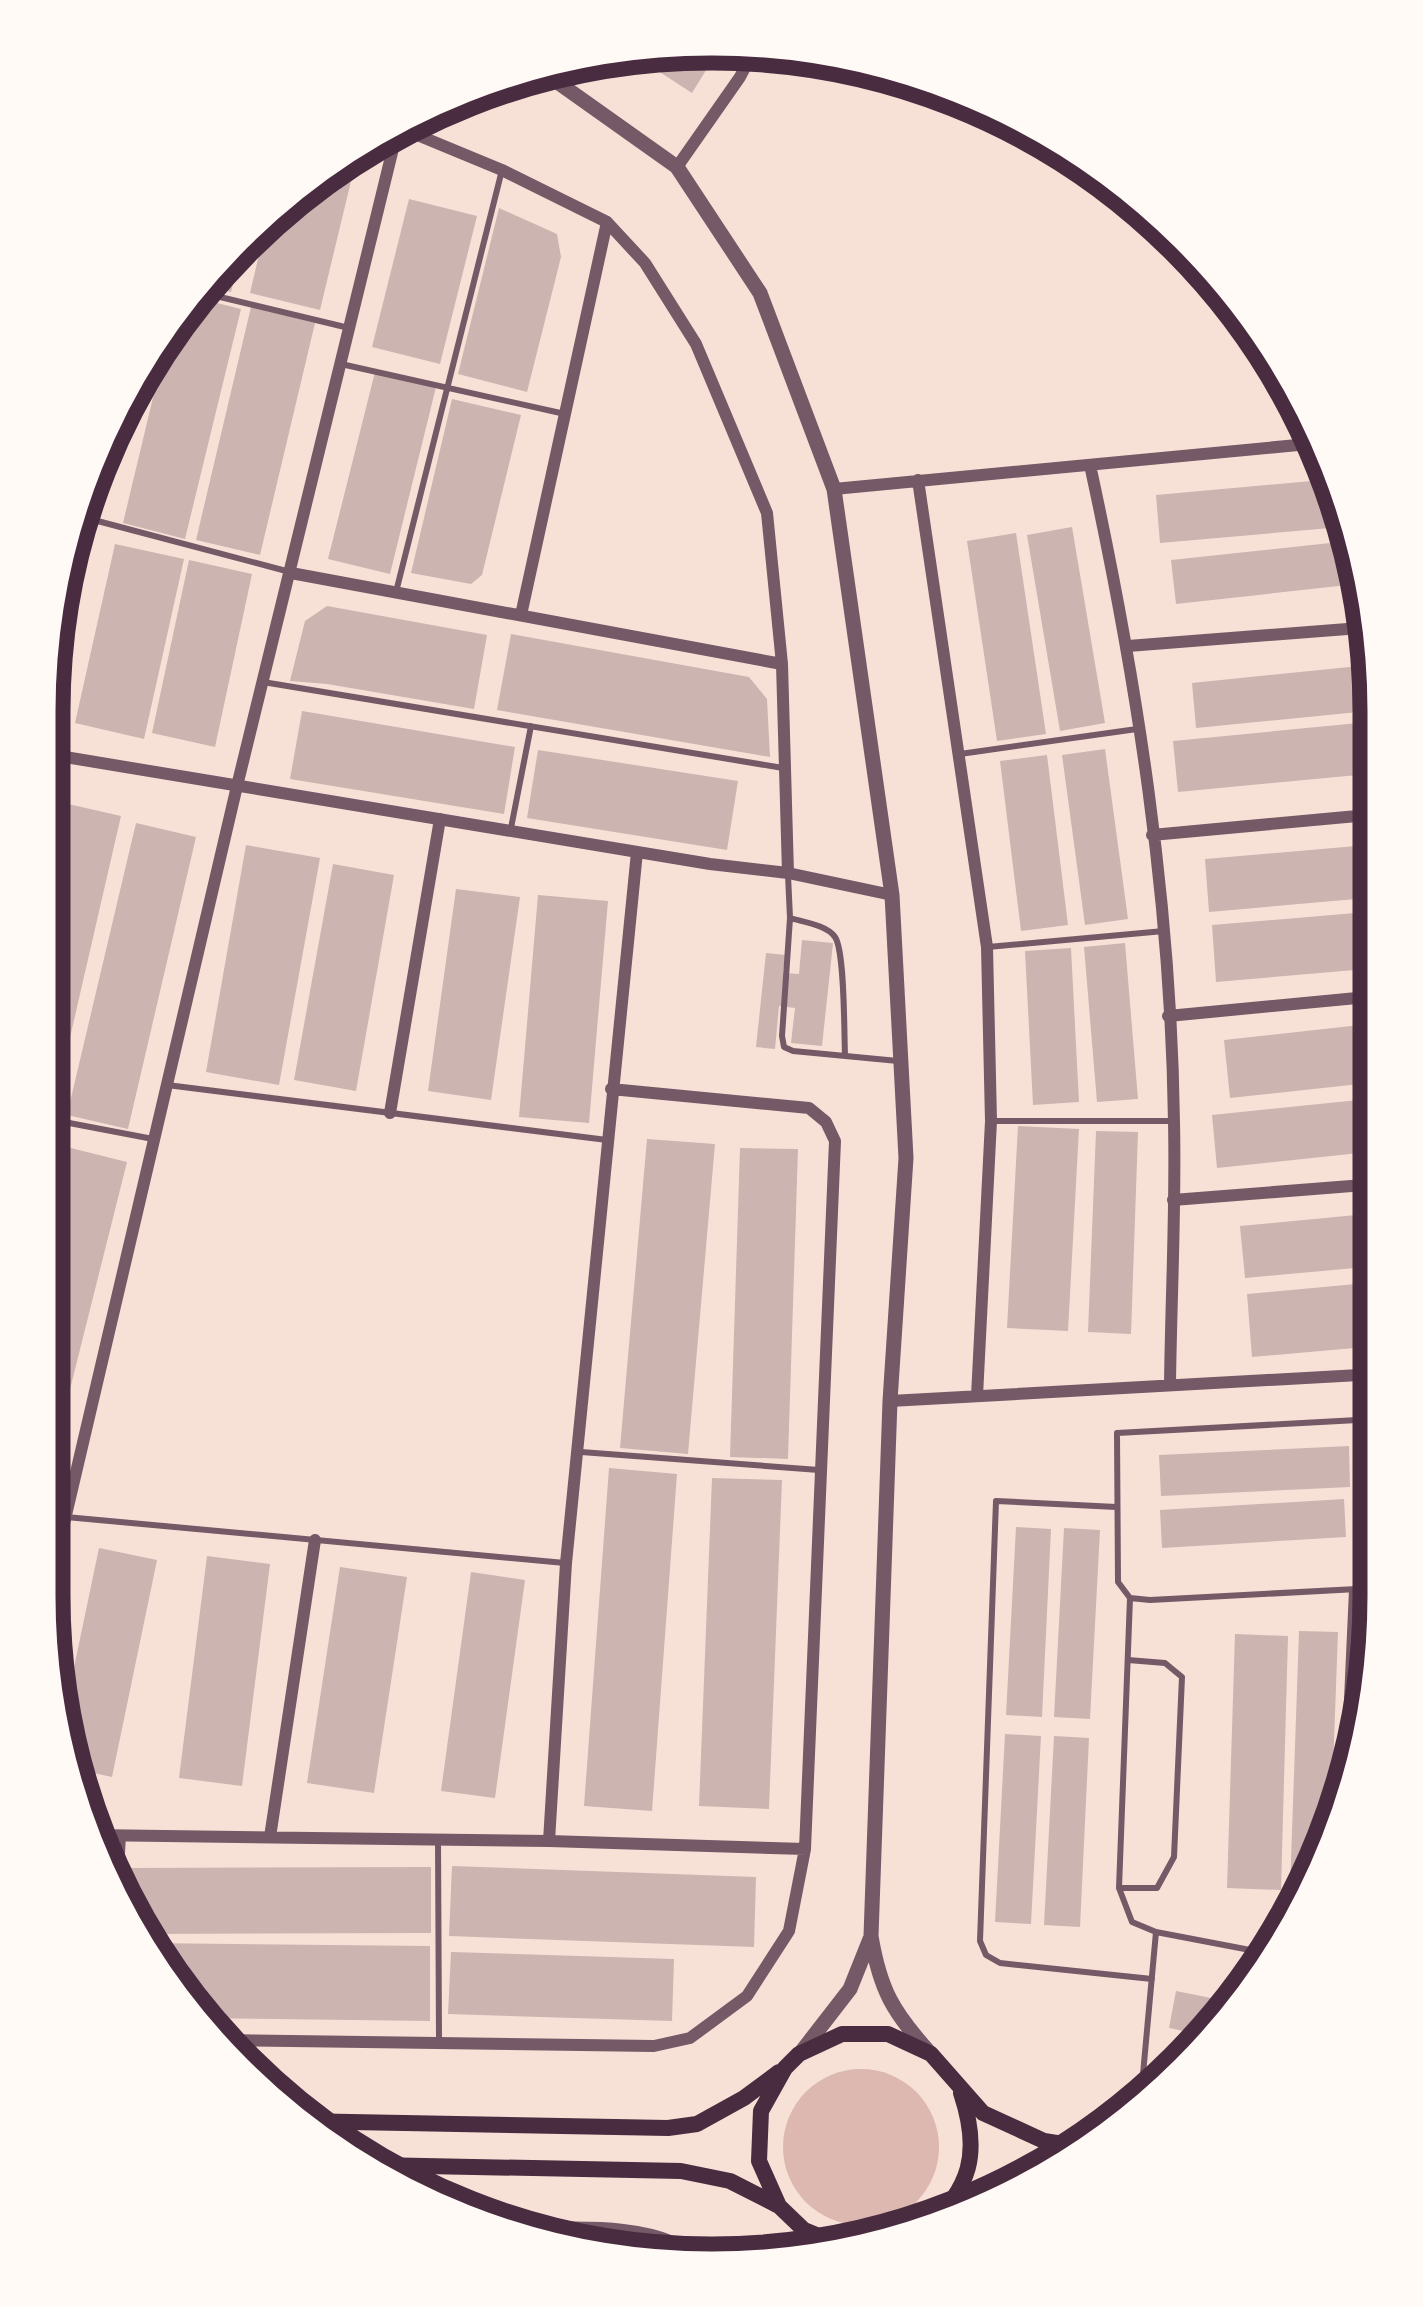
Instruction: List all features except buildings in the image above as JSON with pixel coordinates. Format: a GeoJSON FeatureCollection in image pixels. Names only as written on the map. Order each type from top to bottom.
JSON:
{"type":"FeatureCollection","features":[{"type":"Feature","properties":{"kind":"main road"},"geometry":{"type":"LineString","coordinates":[[332,2121],[668,2128],[697,2124],[744,2098],[799,2054],[842,2034],[888,2034],[931,2054],[983,2113],[1058,2143]]}},
{"type":"Feature","properties":{"kind":"main road"},"geometry":{"type":"LineString","coordinates":[[779,2206],[759,2161],[761,2111],[785,2068]]}},
{"type":"Feature","properties":{"kind":"main road"},"geometry":{"type":"LineString","coordinates":[[955,2197],[969,2167],[972,2126],[959,2087]]}},
{"type":"Feature","properties":{"kind":"main road"},"geometry":{"type":"LineString","coordinates":[[403,2165],[681,2170],[730,2181],[779,2206],[816,2235]]}},
{"type":"Feature","properties":{"kind":"street"},"geometry":{"type":"LineString","coordinates":[[677,167],[747,64]]}},
{"type":"Feature","properties":{"kind":"street"},"geometry":{"type":"LineString","coordinates":[[557,82],[677,167],[760,292],[834,489],[892,895],[906,1158],[890,1401],[871,1936],[878,1974],[899,2018],[931,2054]]}},
{"type":"Feature","properties":{"kind":"street"},"geometry":{"type":"LineString","coordinates":[[417,134],[607,222],[645,263],[696,344],[767,513],[782,664],[788,873]]}},
{"type":"Feature","properties":{"kind":"street"},"geometry":{"type":"LineString","coordinates":[[63,1530],[393,147]]}},
{"type":"Feature","properties":{"kind":"street"},"geometry":{"type":"LineString","coordinates":[[521,615],[607,222]]}},
{"type":"Feature","properties":{"kind":"street"},"geometry":{"type":"LineString","coordinates":[[834,489],[1302,445]]}},
{"type":"Feature","properties":{"kind":"street"},"geometry":{"type":"LineString","coordinates":[[1090,465],[1128,646],[1164,931],[1174,1121],[1170,1385]]}},
{"type":"Feature","properties":{"kind":"street"},"geometry":{"type":"LineString","coordinates":[[918,480],[987,947],[991,1121],[977,1396]]}},
{"type":"Feature","properties":{"kind":"street"},"geometry":{"type":"LineString","coordinates":[[291,573],[782,664]]}},
{"type":"Feature","properties":{"kind":"street"},"geometry":{"type":"LineString","coordinates":[[1128,646],[1354,628]]}},
{"type":"Feature","properties":{"kind":"street"},"geometry":{"type":"LineString","coordinates":[[63,757],[788,873],[892,895]]}},
{"type":"Feature","properties":{"kind":"street"},"geometry":{"type":"LineString","coordinates":[[1153,836],[1360,816]]}},
{"type":"Feature","properties":{"kind":"street"},"geometry":{"type":"LineString","coordinates":[[391,1113],[440,819]]}},
{"type":"Feature","properties":{"kind":"street"},"geometry":{"type":"LineString","coordinates":[[549,1841],[566,1563],[637,852]]}},
{"type":"Feature","properties":{"kind":"street"},"geometry":{"type":"LineString","coordinates":[[1168,1016],[1360,998]]}},
{"type":"Feature","properties":{"kind":"street"},"geometry":{"type":"LineString","coordinates":[[240,2040],[654,2046],[690,2038],[747,1996],[789,1931],[805,1849],[835,1141],[826,1121],[809,1108],[611,1089]]}},
{"type":"Feature","properties":{"kind":"street"},"geometry":{"type":"LineString","coordinates":[[1173,1200],[1360,1185]]}},
{"type":"Feature","properties":{"kind":"street"},"geometry":{"type":"LineString","coordinates":[[890,1401],[1360,1375]]}},
{"type":"Feature","properties":{"kind":"street"},"geometry":{"type":"LineString","coordinates":[[270,1838],[315,1540]]}},
{"type":"Feature","properties":{"kind":"street"},"geometry":{"type":"LineString","coordinates":[[109,1835],[805,1849]]}},
{"type":"Feature","properties":{"kind":"street"},"geometry":{"type":"LineString","coordinates":[[799,2054],[850,1989],[871,1936]]}},
{"type":"Feature","properties":{"kind":"street"},"geometry":{"type":"LineString","coordinates":[[574,2229],[644,2233],[672,2243]]}},
{"type":"Feature","properties":{"kind":"street"},"geometry":{"type":"LineString","coordinates":[[804,2230],[806,2237]]}},
{"type":"Feature","properties":{"kind":"lane"},"geometry":{"type":"LineString","coordinates":[[396,592],[502,170]]}},
{"type":"Feature","properties":{"kind":"lane"},"geometry":{"type":"LineString","coordinates":[[214,296],[350,328]]}},
{"type":"Feature","properties":{"kind":"lane"},"geometry":{"type":"LineString","coordinates":[[341,364],[565,414]]}},
{"type":"Feature","properties":{"kind":"lane"},"geometry":{"type":"LineString","coordinates":[[92,520],[291,573]]}},
{"type":"Feature","properties":{"kind":"lane"},"geometry":{"type":"LineString","coordinates":[[263,682],[783,767]]}},
{"type":"Feature","properties":{"kind":"lane"},"geometry":{"type":"LineString","coordinates":[[511,831],[531,725]]}},
{"type":"Feature","properties":{"kind":"lane"},"geometry":{"type":"LineString","coordinates":[[958,754],[1140,729]]}},
{"type":"Feature","properties":{"kind":"lane"},"geometry":{"type":"LineString","coordinates":[[788,873],[784,1047],[901,1062]]}},
{"type":"Feature","properties":{"kind":"lane"},"geometry":{"type":"LineString","coordinates":[[790,918],[837,938],[845,1055]]}},
{"type":"Feature","properties":{"kind":"lane"},"geometry":{"type":"LineString","coordinates":[[987,947],[1164,931]]}},
{"type":"Feature","properties":{"kind":"lane"},"geometry":{"type":"LineString","coordinates":[[167,1085],[607,1140]]}},
{"type":"Feature","properties":{"kind":"lane"},"geometry":{"type":"LineString","coordinates":[[991,1121],[1174,1121]]}},
{"type":"Feature","properties":{"kind":"lane"},"geometry":{"type":"LineString","coordinates":[[63,1122],[154,1139]]}},
{"type":"Feature","properties":{"kind":"lane"},"geometry":{"type":"LineString","coordinates":[[1254,1951],[1156,1932],[1132,1922],[1119,1888],[1130,1598],[1118,1582],[1117,1433],[1360,1420]]}},
{"type":"Feature","properties":{"kind":"lane"},"geometry":{"type":"LineString","coordinates":[[577,1452],[823,1471]]}},
{"type":"Feature","properties":{"kind":"lane"},"geometry":{"type":"LineString","coordinates":[[63,1490],[73,1492]]}},
{"type":"Feature","properties":{"kind":"lane"},"geometry":{"type":"LineString","coordinates":[[1117,1507],[997,1501],[980,1941],[986,1955],[1000,1963],[1152,1979]]}},
{"type":"Feature","properties":{"kind":"lane"},"geometry":{"type":"LineString","coordinates":[[66,1517],[566,1563]]}},
{"type":"Feature","properties":{"kind":"lane"},"geometry":{"type":"LineString","coordinates":[[1345,1732],[1352,1589]]}},
{"type":"Feature","properties":{"kind":"lane"},"geometry":{"type":"LineString","coordinates":[[1130,1598],[1360,1589]]}},
{"type":"Feature","properties":{"kind":"lane"},"geometry":{"type":"LineString","coordinates":[[1119,1888],[1157,1888],[1174,1857],[1179,1783],[1182,1677],[1165,1663],[1129,1660]]}},
{"type":"Feature","properties":{"kind":"lane"},"geometry":{"type":"LineString","coordinates":[[121,1864],[123,1835]]}},
{"type":"Feature","properties":{"kind":"lane"},"geometry":{"type":"LineString","coordinates":[[438,1840],[439,2042]]}},
{"type":"Feature","properties":{"kind":"lane"},"geometry":{"type":"LineString","coordinates":[[1142,2080],[1156,1932]]}},
{"type":"Feature","properties":{"kind":"shaded area"},"geometry":{"type":"Polygon","coordinates":[[[846,2070],[876,2070],[905,2082],[926,2103],[938,2132],[938,2162],[926,2191],[905,2212],[869,2224],[846,2224],[817,2212],[796,2191],[784,2162],[784,2132],[796,2103],[817,2082],[846,2070]]]}}]}
